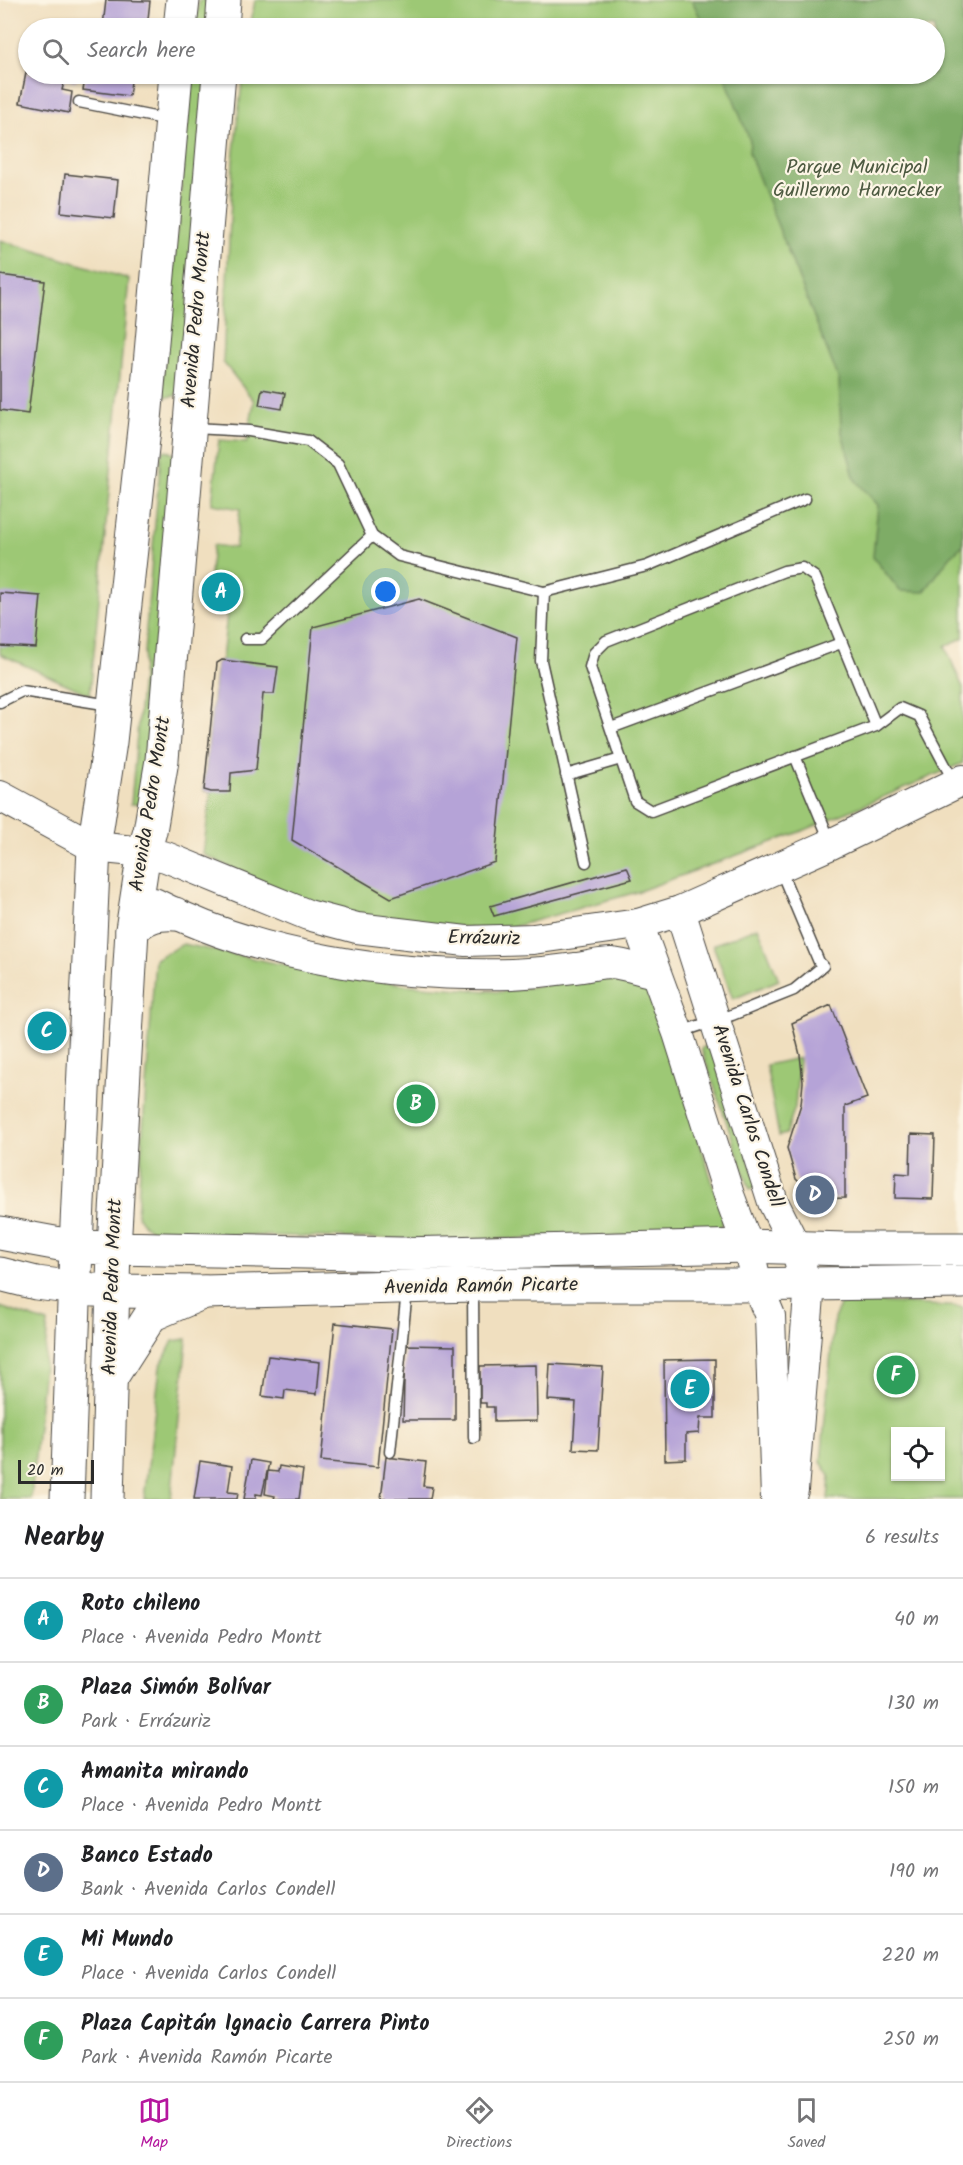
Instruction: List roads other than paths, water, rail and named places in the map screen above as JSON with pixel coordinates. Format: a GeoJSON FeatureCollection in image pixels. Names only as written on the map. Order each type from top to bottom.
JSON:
{"type":"FeatureCollection","features":[{"type":"Feature","properties":{"kind":"main road"},"geometry":{"type":"LineString","coordinates":[[181,18],[183,0]]}},
{"type":"Feature","properties":{"kind":"main road"},"geometry":{"type":"LineString","coordinates":[[223,18],[224,0]]}},
{"type":"Feature","properties":{"kind":"main road","name":"Avenida Pedro Montt"},"geometry":{"type":"LineString","coordinates":[[67,1499],[94,847],[113,706],[145,420],[175,84]]}},
{"type":"Feature","properties":{"kind":"main road","name":"Avenida Pedro Montt"},"geometry":{"type":"LineString","coordinates":[[107,1499],[111,1291],[134,916],[162,760],[218,84]]}},
{"type":"Feature","properties":{"kind":"main road"},"geometry":{"type":"LineString","coordinates":[[145,420],[188,428]]}},
{"type":"Feature","properties":{"kind":"main road","name":"Errázuriz"},"geometry":{"type":"LineString","coordinates":[[0,796],[94,847],[144,852],[166,857],[308,915],[357,927],[466,941],[533,939],[638,924],[680,911],[831,844],[959,782]]}},
{"type":"Feature","properties":{"kind":"main road"},"geometry":{"type":"LineString","coordinates":[[94,847],[117,876],[134,916],[146,918],[154,915],[175,914]]}},
{"type":"Feature","properties":{"kind":"main road","name":"Avenida Carlos Condell"},"geometry":{"type":"LineString","coordinates":[[680,911],[773,1202],[796,1248],[809,1296],[793,1491],[790,1499]]}},
{"type":"Feature","properties":{"kind":"main road","name":"Errázuriz"},"geometry":{"type":"LineString","coordinates":[[175,914],[268,945],[365,966],[414,972],[513,974],[612,963],[655,973]]}},
{"type":"Feature","properties":{"kind":"main road","name":"Avenida Carlos Condell"},"geometry":{"type":"LineString","coordinates":[[638,924],[678,1033],[729,1194],[748,1246],[758,1285],[770,1316],[776,1499]]}},
{"type":"Feature","properties":{"kind":"main road","name":"Avenida Ramón Picarte"},"geometry":{"type":"LineString","coordinates":[[0,1233],[76,1247],[401,1254],[748,1246],[963,1249]]}},
{"type":"Feature","properties":{"kind":"main road","name":"Avenida Ramón Picarte"},"geometry":{"type":"LineString","coordinates":[[0,1274],[24,1281],[74,1288],[111,1291],[204,1292],[473,1285],[806,1285],[963,1282]]}},
{"type":"Feature","properties":{"kind":"main road"},"geometry":{"type":"LineString","coordinates":[[109,1381],[151,1315],[204,1292]]}},
{"type":"Feature","properties":{"kind":"lane"},"geometry":{"type":"LineString","coordinates":[[79,102],[172,120]]}},
{"type":"Feature","properties":{"kind":"lane"},"geometry":{"type":"LineString","coordinates":[[188,428],[249,431],[308,441],[338,464],[372,536],[399,556],[544,592],[647,566],[805,499]]}},
{"type":"Feature","properties":{"kind":"lane"},"geometry":{"type":"LineString","coordinates":[[245,639],[262,639],[372,536]]}},
{"type":"Feature","properties":{"kind":"lane"},"geometry":{"type":"LineString","coordinates":[[876,726],[815,577],[802,568],[784,571],[606,641],[594,653],[590,667],[635,801],[651,811],[876,726],[900,708],[919,716],[959,782]]}},
{"type":"Feature","properties":{"kind":"lane"},"geometry":{"type":"LineString","coordinates":[[544,592],[541,662],[586,861]]}},
{"type":"Feature","properties":{"kind":"lane"},"geometry":{"type":"LineString","coordinates":[[611,728],[841,643]]}},
{"type":"Feature","properties":{"kind":"lane"},"geometry":{"type":"LineString","coordinates":[[0,702],[22,691],[113,706]]}},
{"type":"Feature","properties":{"kind":"lane"},"geometry":{"type":"LineString","coordinates":[[795,756],[831,844]]}},
{"type":"Feature","properties":{"kind":"lane"},"geometry":{"type":"LineString","coordinates":[[566,775],[621,759]]}},
{"type":"Feature","properties":{"kind":"lane"},"geometry":{"type":"LineString","coordinates":[[678,1033],[794,990],[824,966],[819,962],[778,866]]}},
{"type":"Feature","properties":{"kind":"lane"},"geometry":{"type":"LineString","coordinates":[[473,1285],[474,1438]]}},
{"type":"Feature","properties":{"kind":"lane"},"geometry":{"type":"LineString","coordinates":[[390,1452],[407,1287]]}},
{"type":"Feature","properties":{"kind":"place","name":"Roto chileno"},"geometry":{"type":"Point","coordinates":[221,592]}},
{"type":"Feature","properties":{"kind":"place","name":"Amanita mirando"},"geometry":{"type":"Point","coordinates":[47,1031]}},
{"type":"Feature","properties":{"kind":"place","name":"Plaza Simón Bolívar"},"geometry":{"type":"Point","coordinates":[416,1104]}},
{"type":"Feature","properties":{"kind":"place","name":"Banco Estado"},"geometry":{"type":"Point","coordinates":[815,1195]}},
{"type":"Feature","properties":{"kind":"place","name":"Plaza Capitán Ignacio Carrera Pinto"},"geometry":{"type":"Point","coordinates":[896,1375]}},
{"type":"Feature","properties":{"kind":"place","name":"Mi Mundo"},"geometry":{"type":"Point","coordinates":[690,1389]}},
{"type":"Feature","properties":{"kind":"park label","name":"Parque Municipal Guillermo Harnecker"},"geometry":{"type":"Point","coordinates":[857,180]}}]}
